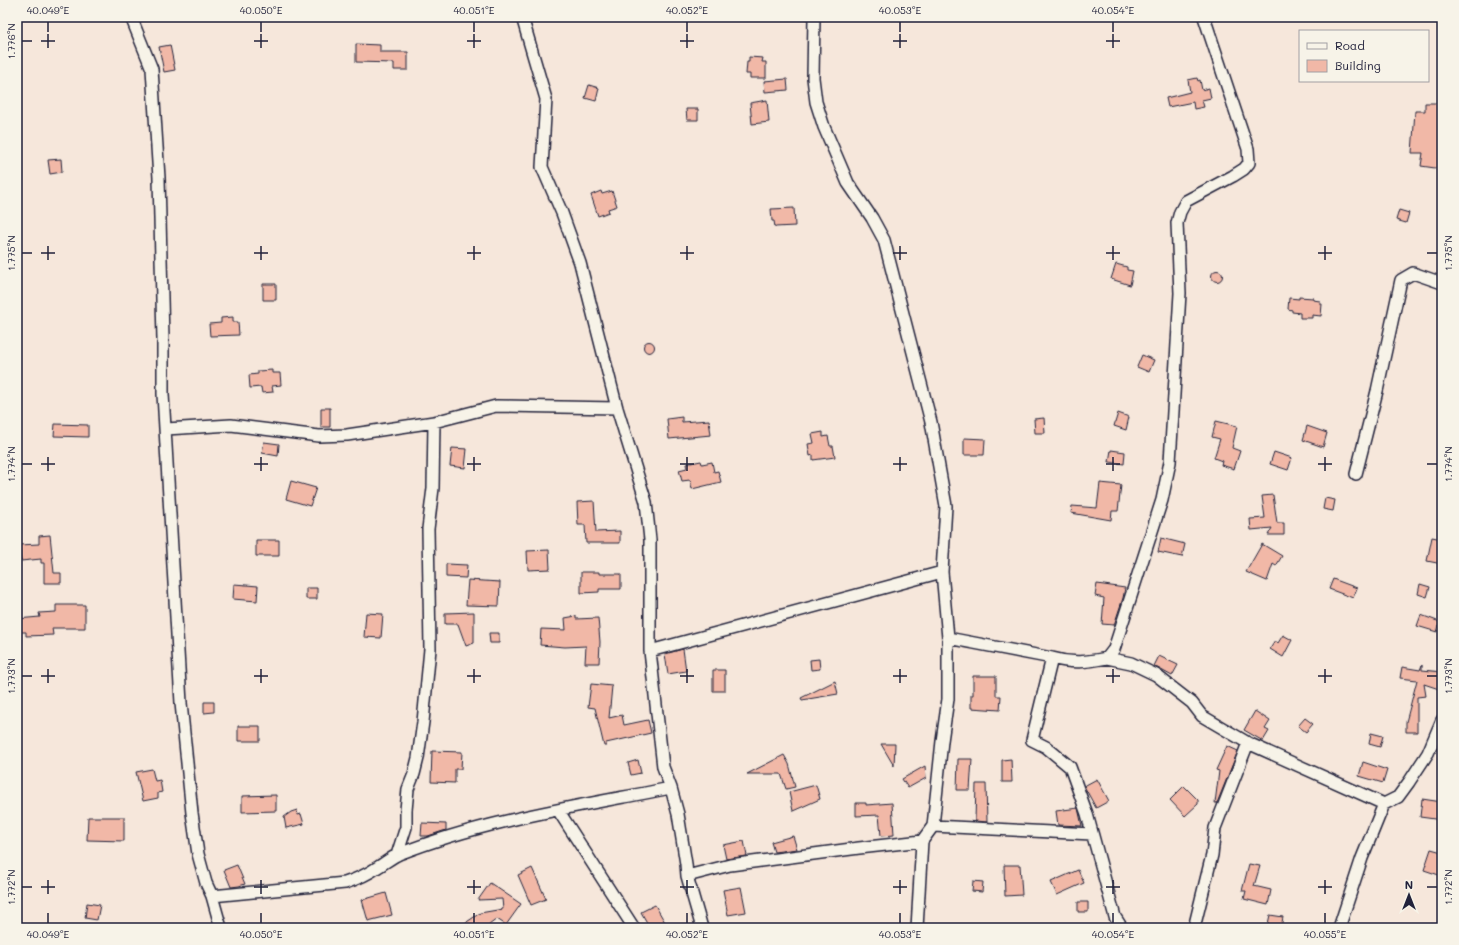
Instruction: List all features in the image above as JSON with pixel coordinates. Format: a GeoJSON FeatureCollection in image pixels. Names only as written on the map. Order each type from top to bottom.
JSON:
{"type":"FeatureCollection","features":[{"type":"Feature","properties":{"kind":"street"},"geometry":{"type":"LineString","coordinates":[[131,17],[152,69],[159,185],[163,394],[181,703],[198,854],[206,883],[212,896],[222,928]]}},
{"type":"Feature","properties":{"kind":"street"},"geometry":{"type":"LineString","coordinates":[[522,17],[546,99],[542,167],[562,213],[580,263],[617,408],[646,502],[650,548],[650,651],[662,767],[671,788],[679,822],[687,876],[702,928]]}},
{"type":"Feature","properties":{"kind":"street"},"geometry":{"type":"LineString","coordinates":[[814,17],[813,78],[816,102],[824,127],[848,183],[872,218],[884,240],[931,422],[946,506],[942,572],[948,638],[948,699],[942,741],[934,826],[922,841],[917,928]]}},
{"type":"Feature","properties":{"kind":"street"},"geometry":{"type":"LineString","coordinates":[[1107,658],[1114,649],[1162,500],[1170,462],[1180,293],[1178,222],[1180,212],[1186,201],[1233,176],[1244,169],[1249,163],[1248,149],[1204,17]]}},
{"type":"Feature","properties":{"kind":"street"},"geometry":{"type":"LineString","coordinates":[[1356,474],[1377,391],[1400,280],[1413,273],[1442,283]]}},
{"type":"Feature","properties":{"kind":"street"},"geometry":{"type":"LineString","coordinates":[[166,429],[231,425],[318,436],[347,434],[434,422],[496,406],[617,408]]}},
{"type":"Feature","properties":{"kind":"street"},"geometry":{"type":"LineString","coordinates":[[397,855],[406,827],[408,789],[418,758],[430,649],[428,530],[434,476],[434,422]]}},
{"type":"Feature","properties":{"kind":"street"},"geometry":{"type":"LineString","coordinates":[[650,651],[942,572]]}},
{"type":"Feature","properties":{"kind":"street"},"geometry":{"type":"LineString","coordinates":[[948,638],[1066,662],[1079,662],[1107,658],[1131,663],[1156,675],[1192,703],[1202,716],[1248,743],[1384,804]]}},
{"type":"Feature","properties":{"kind":"street"},"geometry":{"type":"LineString","coordinates":[[1052,658],[1032,740],[1046,747],[1070,767],[1083,801],[1115,917],[1122,928]]}},
{"type":"Feature","properties":{"kind":"street"},"geometry":{"type":"LineString","coordinates":[[1339,928],[1362,858],[1384,804],[1398,797],[1410,782],[1428,753],[1442,720]]}},
{"type":"Feature","properties":{"kind":"street"},"geometry":{"type":"LineString","coordinates":[[1194,928],[1212,855],[1215,828],[1248,743]]}},
{"type":"Feature","properties":{"kind":"street"},"geometry":{"type":"LineString","coordinates":[[212,896],[345,883],[373,870],[397,855],[470,831],[558,810],[671,788]]}},
{"type":"Feature","properties":{"kind":"street"},"geometry":{"type":"LineString","coordinates":[[558,810],[634,928]]}},
{"type":"Feature","properties":{"kind":"street"},"geometry":{"type":"LineString","coordinates":[[934,826],[1092,834]]}},
{"type":"Feature","properties":{"kind":"street"},"geometry":{"type":"LineString","coordinates":[[687,876],[730,865],[922,841]]}},
{"type":"Feature","properties":{"kind":"building"},"geometry":{"type":"Polygon","coordinates":[[[356,44],[380,45],[380,52],[408,52],[408,70],[394,70],[394,63],[356,62],[356,44]]]}},
{"type":"Feature","properties":{"kind":"building"},"geometry":{"type":"Polygon","coordinates":[[[170,45],[175,70],[164,72],[159,47],[170,45]]]}},
{"type":"Feature","properties":{"kind":"building"},"geometry":{"type":"Polygon","coordinates":[[[749,57],[763,58],[762,62],[766,62],[766,78],[750,78],[750,74],[746,74],[749,57]]]}},
{"type":"Feature","properties":{"kind":"building"},"geometry":{"type":"Polygon","coordinates":[[[1197,78],[1198,81],[1200,80],[1202,90],[1209,88],[1211,98],[1202,100],[1204,107],[1194,109],[1193,102],[1168,107],[1166,98],[1190,92],[1188,80],[1197,78]]]}},
{"type":"Feature","properties":{"kind":"building"},"geometry":{"type":"Polygon","coordinates":[[[787,79],[788,90],[765,92],[764,81],[787,79]]]}},
{"type":"Feature","properties":{"kind":"building"},"geometry":{"type":"Polygon","coordinates":[[[589,85],[599,88],[596,101],[585,98],[589,85]]]}},
{"type":"Feature","properties":{"kind":"building"},"geometry":{"type":"Polygon","coordinates":[[[767,100],[769,122],[752,124],[750,103],[767,100]]]}},
{"type":"Feature","properties":{"kind":"building"},"geometry":{"type":"Polygon","coordinates":[[[1425,103],[1442,103],[1442,169],[1421,166],[1423,153],[1412,153],[1415,111],[1425,111],[1425,103]]]}},
{"type":"Feature","properties":{"kind":"building"},"geometry":{"type":"Polygon","coordinates":[[[686,109],[698,109],[698,120],[687,120],[686,109]]]}},
{"type":"Feature","properties":{"kind":"building"},"geometry":{"type":"Polygon","coordinates":[[[61,159],[62,172],[50,174],[48,160],[61,159]]]}},
{"type":"Feature","properties":{"kind":"building"},"geometry":{"type":"Polygon","coordinates":[[[601,191],[602,194],[612,191],[617,206],[608,209],[609,212],[598,216],[591,195],[601,191]]]}},
{"type":"Feature","properties":{"kind":"building"},"geometry":{"type":"Polygon","coordinates":[[[794,208],[795,226],[775,227],[774,221],[772,221],[771,209],[794,208]]]}},
{"type":"Feature","properties":{"kind":"building"},"geometry":{"type":"Polygon","coordinates":[[[1399,210],[1409,213],[1406,223],[1396,220],[1399,210]]]}},
{"type":"Feature","properties":{"kind":"building"},"geometry":{"type":"Polygon","coordinates":[[[1116,264],[1127,267],[1127,270],[1133,271],[1130,285],[1111,279],[1116,264]]]}},
{"type":"Feature","properties":{"kind":"building"},"geometry":{"type":"Polygon","coordinates":[[[1217,270],[1221,272],[1223,276],[1221,280],[1217,282],[1213,280],[1211,276],[1213,272],[1217,270]]]}},
{"type":"Feature","properties":{"kind":"building"},"geometry":{"type":"Polygon","coordinates":[[[263,284],[276,284],[276,300],[263,300],[263,284]]]}},
{"type":"Feature","properties":{"kind":"building"},"geometry":{"type":"Polygon","coordinates":[[[1299,297],[1313,298],[1313,300],[1320,301],[1320,304],[1322,304],[1321,316],[1312,315],[1312,318],[1300,318],[1300,313],[1292,312],[1292,310],[1288,309],[1289,298],[1299,299],[1299,297]]]}},
{"type":"Feature","properties":{"kind":"building"},"geometry":{"type":"Polygon","coordinates":[[[233,317],[233,322],[238,322],[239,335],[210,336],[209,324],[221,323],[221,318],[233,317]]]}},
{"type":"Feature","properties":{"kind":"building"},"geometry":{"type":"Polygon","coordinates":[[[649,341],[653,343],[655,347],[653,351],[649,353],[645,351],[643,347],[645,343],[649,341]]]}},
{"type":"Feature","properties":{"kind":"building"},"geometry":{"type":"Polygon","coordinates":[[[1142,355],[1154,360],[1149,372],[1137,367],[1142,355]]]}},
{"type":"Feature","properties":{"kind":"building"},"geometry":{"type":"Polygon","coordinates":[[[272,370],[272,373],[280,373],[281,385],[272,386],[273,392],[262,393],[261,387],[250,388],[249,375],[258,374],[258,371],[272,370]]]}},
{"type":"Feature","properties":{"kind":"building"},"geometry":{"type":"Polygon","coordinates":[[[321,408],[330,408],[330,427],[321,427],[321,408]]]}},
{"type":"Feature","properties":{"kind":"building"},"geometry":{"type":"Polygon","coordinates":[[[1118,413],[1129,417],[1126,430],[1114,426],[1118,413]]]}},
{"type":"Feature","properties":{"kind":"building"},"geometry":{"type":"Polygon","coordinates":[[[682,417],[682,422],[709,420],[711,435],[669,439],[667,419],[682,417]]]}},
{"type":"Feature","properties":{"kind":"building"},"geometry":{"type":"Polygon","coordinates":[[[1044,418],[1045,433],[1035,433],[1034,419],[1044,418]]]}},
{"type":"Feature","properties":{"kind":"building"},"geometry":{"type":"Polygon","coordinates":[[[1216,421],[1237,426],[1232,448],[1240,451],[1234,469],[1221,465],[1222,461],[1214,458],[1220,439],[1212,437],[1216,421]]]}},
{"type":"Feature","properties":{"kind":"building"},"geometry":{"type":"Polygon","coordinates":[[[55,424],[88,425],[88,437],[54,436],[55,424]]]}},
{"type":"Feature","properties":{"kind":"building"},"geometry":{"type":"Polygon","coordinates":[[[1307,426],[1327,433],[1323,447],[1303,440],[1307,426]]]}},
{"type":"Feature","properties":{"kind":"building"},"geometry":{"type":"Polygon","coordinates":[[[823,432],[823,437],[828,436],[830,446],[833,446],[835,457],[813,460],[813,455],[810,456],[808,444],[814,443],[812,434],[823,432]]]}},
{"type":"Feature","properties":{"kind":"building"},"geometry":{"type":"Polygon","coordinates":[[[964,438],[985,439],[984,455],[964,455],[964,438]]]}},
{"type":"Feature","properties":{"kind":"building"},"geometry":{"type":"Polygon","coordinates":[[[264,442],[279,444],[278,456],[262,453],[264,442]]]}},
{"type":"Feature","properties":{"kind":"building"},"geometry":{"type":"Polygon","coordinates":[[[452,448],[467,449],[465,468],[450,466],[452,448]]]}},
{"type":"Feature","properties":{"kind":"building"},"geometry":{"type":"Polygon","coordinates":[[[1111,450],[1125,452],[1124,464],[1109,462],[1111,450]]]}},
{"type":"Feature","properties":{"kind":"building"},"geometry":{"type":"Polygon","coordinates":[[[1274,452],[1292,458],[1288,470],[1270,464],[1274,452]]]}},
{"type":"Feature","properties":{"kind":"building"},"geometry":{"type":"Polygon","coordinates":[[[701,461],[702,464],[712,462],[714,472],[718,471],[721,482],[692,489],[690,480],[682,481],[679,470],[687,468],[686,464],[701,461]]]}},
{"type":"Feature","properties":{"kind":"building"},"geometry":{"type":"Polygon","coordinates":[[[291,481],[316,488],[310,506],[286,499],[291,481]]]}},
{"type":"Feature","properties":{"kind":"building"},"geometry":{"type":"Polygon","coordinates":[[[1100,483],[1121,485],[1118,511],[1112,511],[1111,520],[1071,513],[1072,506],[1097,508],[1100,483]]]}},
{"type":"Feature","properties":{"kind":"building"},"geometry":{"type":"Polygon","coordinates":[[[1273,495],[1277,523],[1284,523],[1284,535],[1268,535],[1272,528],[1251,530],[1250,519],[1265,518],[1262,496],[1273,495]]]}},
{"type":"Feature","properties":{"kind":"building"},"geometry":{"type":"Polygon","coordinates":[[[1325,498],[1335,500],[1333,511],[1323,509],[1325,498]]]}},
{"type":"Feature","properties":{"kind":"building"},"geometry":{"type":"Polygon","coordinates":[[[594,501],[596,532],[620,531],[620,543],[586,543],[585,525],[578,525],[577,502],[594,501]]]}},
{"type":"Feature","properties":{"kind":"building"},"geometry":{"type":"Polygon","coordinates":[[[50,535],[54,573],[61,573],[61,583],[44,583],[44,563],[41,563],[41,559],[21,561],[19,545],[39,544],[39,536],[50,535]]]}},
{"type":"Feature","properties":{"kind":"building"},"geometry":{"type":"Polygon","coordinates":[[[1432,537],[1442,539],[1442,564],[1427,561],[1432,537]]]}},
{"type":"Feature","properties":{"kind":"building"},"geometry":{"type":"Polygon","coordinates":[[[1161,538],[1185,544],[1182,557],[1158,552],[1161,538]]]}},
{"type":"Feature","properties":{"kind":"building"},"geometry":{"type":"Polygon","coordinates":[[[256,540],[279,540],[279,556],[256,556],[256,540]]]}},
{"type":"Feature","properties":{"kind":"building"},"geometry":{"type":"Polygon","coordinates":[[[1262,544],[1282,556],[1276,566],[1273,564],[1267,581],[1246,572],[1262,544]]]}},
{"type":"Feature","properties":{"kind":"building"},"geometry":{"type":"Polygon","coordinates":[[[549,550],[550,569],[528,570],[527,551],[549,550]]]}},
{"type":"Feature","properties":{"kind":"building"},"geometry":{"type":"Polygon","coordinates":[[[446,564],[467,565],[466,578],[446,577],[446,564]]]}},
{"type":"Feature","properties":{"kind":"building"},"geometry":{"type":"Polygon","coordinates":[[[581,572],[621,574],[621,589],[599,589],[599,592],[581,593],[581,572]]]}},
{"type":"Feature","properties":{"kind":"building"},"geometry":{"type":"Polygon","coordinates":[[[1333,579],[1357,588],[1353,598],[1329,589],[1333,579]]]}},
{"type":"Feature","properties":{"kind":"building"},"geometry":{"type":"Polygon","coordinates":[[[468,580],[500,582],[499,606],[466,605],[468,580]]]}},
{"type":"Feature","properties":{"kind":"building"},"geometry":{"type":"Polygon","coordinates":[[[234,584],[258,586],[257,601],[233,599],[234,584]]]}},
{"type":"Feature","properties":{"kind":"building"},"geometry":{"type":"Polygon","coordinates":[[[1097,584],[1125,588],[1114,625],[1102,624],[1104,598],[1095,596],[1097,584]]]}},
{"type":"Feature","properties":{"kind":"building"},"geometry":{"type":"Polygon","coordinates":[[[1420,584],[1430,587],[1427,597],[1418,594],[1420,584]]]}},
{"type":"Feature","properties":{"kind":"building"},"geometry":{"type":"Polygon","coordinates":[[[306,588],[317,588],[317,599],[306,599],[306,588]]]}},
{"type":"Feature","properties":{"kind":"building"},"geometry":{"type":"Polygon","coordinates":[[[56,605],[85,605],[85,628],[52,628],[53,635],[26,636],[26,632],[17,632],[17,619],[40,617],[39,613],[56,612],[56,605]]]}},
{"type":"Feature","properties":{"kind":"building"},"geometry":{"type":"Polygon","coordinates":[[[474,612],[474,643],[466,646],[458,624],[445,624],[445,613],[474,612]]]}},
{"type":"Feature","properties":{"kind":"building"},"geometry":{"type":"Polygon","coordinates":[[[366,613],[383,614],[381,638],[364,637],[366,613]]]}},
{"type":"Feature","properties":{"kind":"building"},"geometry":{"type":"Polygon","coordinates":[[[1421,615],[1440,622],[1437,632],[1417,626],[1421,615]]]}},
{"type":"Feature","properties":{"kind":"building"},"geometry":{"type":"Polygon","coordinates":[[[576,616],[576,619],[598,618],[600,642],[599,663],[585,663],[586,646],[565,647],[540,645],[541,629],[566,630],[565,618],[576,616]]]}},
{"type":"Feature","properties":{"kind":"building"},"geometry":{"type":"Polygon","coordinates":[[[489,633],[499,633],[499,643],[490,643],[489,633]]]}},
{"type":"Feature","properties":{"kind":"building"},"geometry":{"type":"Polygon","coordinates":[[[1283,635],[1292,640],[1283,657],[1270,649],[1275,641],[1278,643],[1283,635]]]}},
{"type":"Feature","properties":{"kind":"building"},"geometry":{"type":"Polygon","coordinates":[[[683,649],[686,671],[668,674],[665,654],[683,649]]]}},
{"type":"Feature","properties":{"kind":"building"},"geometry":{"type":"Polygon","coordinates":[[[1159,656],[1178,665],[1172,676],[1154,666],[1159,656]]]}},
{"type":"Feature","properties":{"kind":"building"},"geometry":{"type":"Polygon","coordinates":[[[819,659],[820,669],[811,670],[810,660],[819,659]]]}},
{"type":"Feature","properties":{"kind":"building"},"geometry":{"type":"Polygon","coordinates":[[[1422,665],[1422,670],[1442,672],[1442,690],[1424,684],[1426,696],[1417,697],[1417,732],[1406,732],[1406,722],[1417,680],[1400,678],[1402,667],[1420,670],[1422,665]]]}},
{"type":"Feature","properties":{"kind":"building"},"geometry":{"type":"Polygon","coordinates":[[[713,670],[725,670],[725,691],[713,691],[713,670]]]}},
{"type":"Feature","properties":{"kind":"building"},"geometry":{"type":"Polygon","coordinates":[[[973,676],[996,676],[996,696],[1001,696],[1000,710],[971,708],[973,676]]]}},
{"type":"Feature","properties":{"kind":"building"},"geometry":{"type":"Polygon","coordinates":[[[835,681],[838,694],[802,700],[801,698],[835,681]]]}},
{"type":"Feature","properties":{"kind":"building"},"geometry":{"type":"Polygon","coordinates":[[[591,684],[612,686],[609,718],[622,715],[624,725],[648,720],[651,733],[606,743],[606,746],[604,746],[595,708],[588,707],[591,684]]]}},
{"type":"Feature","properties":{"kind":"building"},"geometry":{"type":"Polygon","coordinates":[[[204,702],[214,702],[214,712],[204,713],[204,702]]]}},
{"type":"Feature","properties":{"kind":"building"},"geometry":{"type":"Polygon","coordinates":[[[1255,711],[1270,721],[1265,729],[1269,731],[1263,741],[1244,730],[1255,711]]]}},
{"type":"Feature","properties":{"kind":"building"},"geometry":{"type":"Polygon","coordinates":[[[1305,718],[1313,724],[1306,732],[1298,726],[1305,718]]]}},
{"type":"Feature","properties":{"kind":"building"},"geometry":{"type":"Polygon","coordinates":[[[238,726],[260,726],[260,741],[238,741],[238,726]]]}},
{"type":"Feature","properties":{"kind":"building"},"geometry":{"type":"Polygon","coordinates":[[[1371,733],[1383,736],[1380,747],[1369,744],[1371,733]]]}},
{"type":"Feature","properties":{"kind":"building"},"geometry":{"type":"Polygon","coordinates":[[[881,744],[895,744],[894,766],[881,744]]]}},
{"type":"Feature","properties":{"kind":"building"},"geometry":{"type":"Polygon","coordinates":[[[1227,746],[1238,751],[1217,803],[1215,803],[1219,771],[1216,770],[1227,746]]]}},
{"type":"Feature","properties":{"kind":"building"},"geometry":{"type":"Polygon","coordinates":[[[432,751],[462,752],[461,769],[455,769],[455,783],[431,782],[432,751]]]}},
{"type":"Feature","properties":{"kind":"building"},"geometry":{"type":"Polygon","coordinates":[[[784,755],[789,764],[795,787],[786,789],[781,774],[747,774],[784,755]]]}},
{"type":"Feature","properties":{"kind":"building"},"geometry":{"type":"Polygon","coordinates":[[[958,759],[972,759],[970,790],[957,790],[958,759]]]}},
{"type":"Feature","properties":{"kind":"building"},"geometry":{"type":"Polygon","coordinates":[[[1011,759],[1012,782],[1002,782],[1002,760],[1011,759]]]}},
{"type":"Feature","properties":{"kind":"building"},"geometry":{"type":"Polygon","coordinates":[[[638,760],[641,773],[631,775],[628,763],[638,760]]]}},
{"type":"Feature","properties":{"kind":"building"},"geometry":{"type":"Polygon","coordinates":[[[1363,762],[1387,770],[1383,783],[1359,776],[1363,762]]]}},
{"type":"Feature","properties":{"kind":"building"},"geometry":{"type":"Polygon","coordinates":[[[925,766],[926,778],[908,788],[902,779],[925,766]]]}},
{"type":"Feature","properties":{"kind":"building"},"geometry":{"type":"Polygon","coordinates":[[[152,769],[155,781],[160,780],[162,792],[158,793],[158,798],[143,801],[136,772],[152,769]]]}},
{"type":"Feature","properties":{"kind":"building"},"geometry":{"type":"Polygon","coordinates":[[[1097,779],[1109,801],[1096,808],[1084,786],[1097,779]]]}},
{"type":"Feature","properties":{"kind":"building"},"geometry":{"type":"Polygon","coordinates":[[[976,784],[986,784],[987,822],[975,821],[976,784]]]}},
{"type":"Feature","properties":{"kind":"building"},"geometry":{"type":"Polygon","coordinates":[[[816,785],[820,799],[793,811],[789,792],[816,785]]]}},
{"type":"Feature","properties":{"kind":"building"},"geometry":{"type":"Polygon","coordinates":[[[1184,786],[1198,800],[1198,804],[1185,816],[1170,800],[1184,786]]]}},
{"type":"Feature","properties":{"kind":"building"},"geometry":{"type":"Polygon","coordinates":[[[276,795],[276,811],[242,812],[242,796],[276,795]]]}},
{"type":"Feature","properties":{"kind":"building"},"geometry":{"type":"Polygon","coordinates":[[[1422,799],[1442,802],[1442,820],[1420,817],[1422,799]]]}},
{"type":"Feature","properties":{"kind":"building"},"geometry":{"type":"Polygon","coordinates":[[[856,803],[866,803],[866,805],[892,803],[894,835],[881,836],[879,815],[856,816],[856,803]]]}},
{"type":"Feature","properties":{"kind":"building"},"geometry":{"type":"Polygon","coordinates":[[[1078,808],[1082,826],[1058,825],[1056,811],[1078,808]]]}},
{"type":"Feature","properties":{"kind":"building"},"geometry":{"type":"Polygon","coordinates":[[[297,810],[298,815],[301,814],[304,824],[286,828],[284,817],[297,810]]]}},
{"type":"Feature","properties":{"kind":"building"},"geometry":{"type":"Polygon","coordinates":[[[88,817],[124,817],[124,841],[87,840],[88,817]]]}},
{"type":"Feature","properties":{"kind":"building"},"geometry":{"type":"Polygon","coordinates":[[[422,823],[446,824],[446,830],[428,836],[421,836],[422,823]]]}},
{"type":"Feature","properties":{"kind":"building"},"geometry":{"type":"Polygon","coordinates":[[[793,836],[797,849],[774,852],[771,842],[793,836]]]}},
{"type":"Feature","properties":{"kind":"building"},"geometry":{"type":"Polygon","coordinates":[[[744,841],[747,856],[726,859],[723,845],[744,841]]]}},
{"type":"Feature","properties":{"kind":"building"},"geometry":{"type":"Polygon","coordinates":[[[1431,849],[1442,852],[1442,876],[1424,870],[1431,849]]]}},
{"type":"Feature","properties":{"kind":"building"},"geometry":{"type":"Polygon","coordinates":[[[1249,864],[1260,866],[1254,886],[1271,890],[1268,905],[1244,899],[1246,891],[1242,891],[1249,864]]]}},
{"type":"Feature","properties":{"kind":"building"},"geometry":{"type":"Polygon","coordinates":[[[237,865],[245,884],[231,887],[224,870],[237,865]]]}},
{"type":"Feature","properties":{"kind":"building"},"geometry":{"type":"Polygon","coordinates":[[[1004,865],[1020,865],[1022,895],[1005,896],[1004,865]]]}},
{"type":"Feature","properties":{"kind":"building"},"geometry":{"type":"Polygon","coordinates":[[[532,868],[546,899],[531,905],[518,875],[532,868]]]}},
{"type":"Feature","properties":{"kind":"building"},"geometry":{"type":"Polygon","coordinates":[[[1078,870],[1084,883],[1057,895],[1051,882],[1078,870]]]}},
{"type":"Feature","properties":{"kind":"building"},"geometry":{"type":"Polygon","coordinates":[[[973,881],[983,882],[982,892],[972,891],[973,881]]]}},
{"type":"Feature","properties":{"kind":"building"},"geometry":{"type":"Polygon","coordinates":[[[490,883],[521,904],[506,925],[497,919],[485,928],[458,928],[480,913],[503,909],[502,899],[478,900],[490,883]]]}},
{"type":"Feature","properties":{"kind":"building"},"geometry":{"type":"Polygon","coordinates":[[[741,887],[746,912],[728,915],[723,890],[741,887]]]}},
{"type":"Feature","properties":{"kind":"building"},"geometry":{"type":"Polygon","coordinates":[[[386,893],[392,915],[368,921],[362,900],[386,893]]]}},
{"type":"Feature","properties":{"kind":"building"},"geometry":{"type":"Polygon","coordinates":[[[1078,902],[1088,902],[1088,912],[1078,912],[1078,902]]]}},
{"type":"Feature","properties":{"kind":"building"},"geometry":{"type":"Polygon","coordinates":[[[87,903],[100,905],[97,920],[85,918],[87,903]]]}},
{"type":"Feature","properties":{"kind":"building"},"geometry":{"type":"Polygon","coordinates":[[[655,905],[666,924],[658,928],[650,928],[641,912],[655,905]]]}},
{"type":"Feature","properties":{"kind":"building"},"geometry":{"type":"Polygon","coordinates":[[[1270,915],[1283,917],[1281,928],[1267,928],[1270,915]]]}}]}
